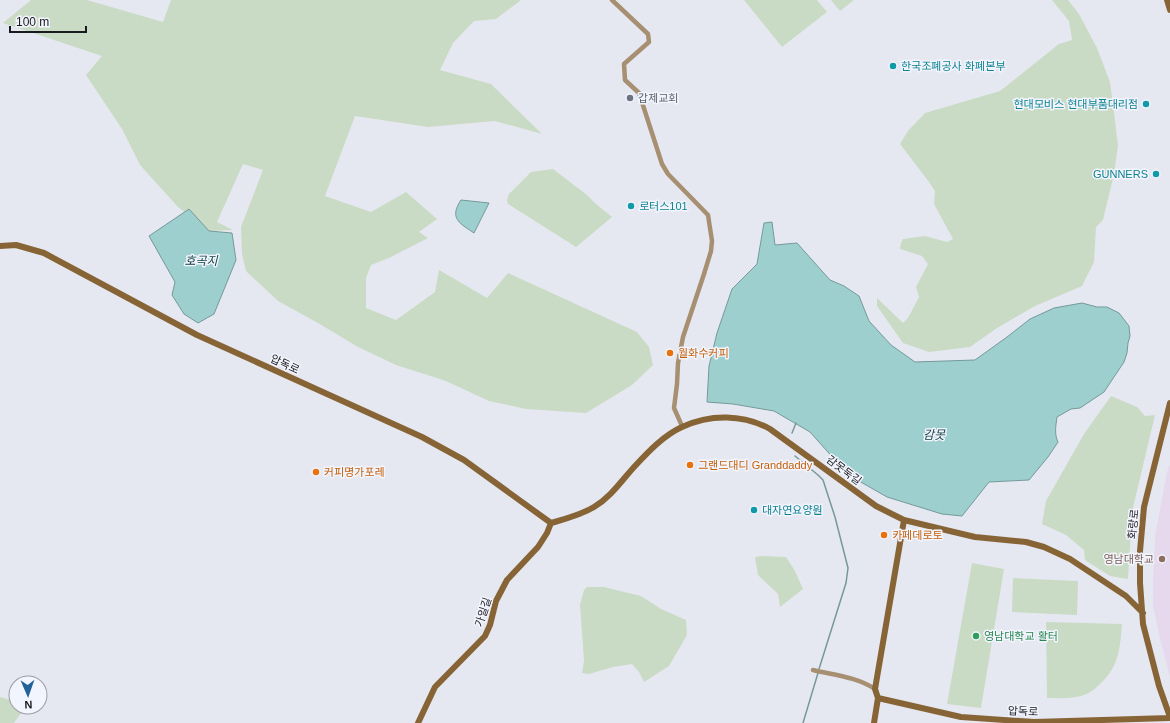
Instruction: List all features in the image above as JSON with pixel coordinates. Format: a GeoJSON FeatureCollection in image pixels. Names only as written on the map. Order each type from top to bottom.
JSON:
{"type":"FeatureCollection","features":[{"type":"Feature","properties":{"kind":"street"},"geometry":{"type":"LineString","coordinates":[[612,0],[648,34],[649,42],[624,64],[624,80],[639,93],[662,164],[668,174],[708,215],[712,241],[711,250],[682,337],[678,363],[674,408],[682,426]]}},
{"type":"Feature","properties":{"kind":"street"},"geometry":{"type":"LineString","coordinates":[[1166,0],[1170,10]]}},
{"type":"Feature","properties":{"kind":"street","name":"압독로"},"geometry":{"type":"LineString","coordinates":[[0,246],[16,245],[44,253],[197,334],[422,437],[464,460],[551,523]]}},
{"type":"Feature","properties":{"kind":"street","name":"화랑로"},"geometry":{"type":"LineString","coordinates":[[1170,403],[1144,507],[1140,551],[1140,583],[1143,624],[1158,686],[1170,718]]}},
{"type":"Feature","properties":{"kind":"street","name":"감못둑길"},"geometry":{"type":"LineString","coordinates":[[551,523],[577,515],[594,507],[611,493],[635,466],[658,444],[682,426],[702,420],[725,417],[751,420],[770,429],[876,506],[904,520],[975,537],[1026,542],[1044,547],[1070,559],[1126,596],[1143,613]]}},
{"type":"Feature","properties":{"kind":"street"},"geometry":{"type":"LineString","coordinates":[[875,690],[904,520]]}},
{"type":"Feature","properties":{"kind":"street","name":"가일길"},"geometry":{"type":"LineString","coordinates":[[418,723],[435,687],[485,636],[490,625],[496,600],[507,580],[538,547],[547,534],[551,523]]}},
{"type":"Feature","properties":{"kind":"street"},"geometry":{"type":"LineString","coordinates":[[813,670],[840,674],[869,685],[875,690],[878,698],[874,723]]}},
{"type":"Feature","properties":{"kind":"street","name":"압독로"},"geometry":{"type":"LineString","coordinates":[[878,698],[961,717],[1034,722],[1170,718]]}},
{"type":"Feature","properties":{"kind":"shaded area"},"geometry":{"type":"Polygon","coordinates":[[[31,0],[87,0],[163,22],[171,0],[521,0],[496,19],[474,21],[453,43],[440,70],[491,84],[542,134],[495,121],[428,127],[355,116],[325,196],[371,212],[406,192],[437,219],[419,232],[428,238],[389,258],[371,265],[366,278],[366,308],[396,320],[435,292],[439,270],[487,298],[508,273],[637,332],[649,347],[653,365],[632,385],[586,413],[526,409],[489,401],[446,381],[396,365],[358,347],[278,301],[246,271],[242,254],[241,227],[263,170],[243,164],[217,222],[233,230],[209,231],[178,207],[140,165],[122,129],[86,75],[102,56],[3,23],[31,0]]]}},
{"type":"Feature","properties":{"kind":"shaded area"},"geometry":{"type":"Polygon","coordinates":[[[744,0],[817,0],[827,12],[782,47],[744,0]]]}},
{"type":"Feature","properties":{"kind":"shaded area"},"geometry":{"type":"Polygon","coordinates":[[[831,0],[854,0],[840,11],[831,0]]]}},
{"type":"Feature","properties":{"kind":"shaded area"},"geometry":{"type":"Polygon","coordinates":[[[1052,0],[1068,0],[1079,14],[1097,48],[1110,82],[1118,146],[1114,174],[1103,220],[1096,227],[1094,262],[1082,286],[1035,306],[997,328],[970,347],[929,352],[903,343],[877,306],[877,298],[903,323],[908,318],[919,297],[916,287],[928,264],[922,256],[900,249],[901,243],[903,239],[925,236],[947,242],[953,239],[934,204],[935,191],[900,144],[908,131],[925,113],[1000,91],[1059,44],[1072,40],[1069,21],[1052,0]]]}},
{"type":"Feature","properties":{"kind":"shaded area"},"geometry":{"type":"Polygon","coordinates":[[[553,169],[587,195],[612,217],[576,247],[508,204],[507,200],[509,194],[531,172],[553,169]]]}},
{"type":"Feature","properties":{"kind":"shaded area"},"geometry":{"type":"Polygon","coordinates":[[[1111,396],[1137,407],[1145,416],[1155,415],[1132,512],[1128,579],[1110,576],[1085,560],[1084,550],[1066,535],[1042,524],[1046,501],[1084,434],[1111,396]]]}},
{"type":"Feature","properties":{"kind":"shaded area","name":"영남대학교"},"geometry":{"type":"Polygon","coordinates":[[[1170,464],[1170,677],[1153,605],[1153,582],[1155,536],[1167,472],[1170,464]]]}},
{"type":"Feature","properties":{"kind":"shaded area"},"geometry":{"type":"Polygon","coordinates":[[[755,557],[786,557],[795,571],[803,589],[780,607],[778,594],[758,575],[755,557]]]}},
{"type":"Feature","properties":{"kind":"shaded area","name":"영남대학교 활터"},"geometry":{"type":"Polygon","coordinates":[[[972,563],[1004,569],[981,708],[947,704],[972,563]]]}},
{"type":"Feature","properties":{"kind":"shaded area"},"geometry":{"type":"Polygon","coordinates":[[[1013,578],[1078,581],[1077,615],[1012,612],[1013,578]]]}},
{"type":"Feature","properties":{"kind":"shaded area"},"geometry":{"type":"Polygon","coordinates":[[[587,587],[604,587],[641,596],[661,609],[686,620],[687,635],[669,666],[644,682],[639,672],[632,664],[613,667],[589,674],[582,673],[584,661],[580,605],[584,590],[587,587]]]}},
{"type":"Feature","properties":{"kind":"shaded area"},"geometry":{"type":"Polygon","coordinates":[[[1046,622],[1122,624],[1119,650],[1115,664],[1106,678],[1091,692],[1073,698],[1047,698],[1046,622]]]}},
{"type":"Feature","properties":{"kind":"shaded area"},"geometry":{"type":"Polygon","coordinates":[[[0,697],[8,699],[8,715],[20,715],[14,723],[0,723],[0,697]]]}},
{"type":"Feature","properties":{"kind":"water"},"geometry":{"type":"Polygon","coordinates":[[[461,200],[489,203],[474,233],[457,220],[457,206],[461,200]]]}},
{"type":"Feature","properties":{"kind":"water","name":"호곡지"},"geometry":{"type":"Polygon","coordinates":[[[189,209],[209,231],[232,233],[236,260],[214,314],[198,323],[184,314],[172,295],[175,282],[149,236],[189,209]]]}},
{"type":"Feature","properties":{"kind":"water","name":"감못"},"geometry":{"type":"Polygon","coordinates":[[[772,222],[775,245],[797,243],[830,280],[844,286],[859,296],[869,321],[891,345],[915,362],[975,360],[1030,319],[1054,308],[1082,303],[1097,307],[1107,307],[1119,313],[1129,326],[1130,336],[1124,362],[1104,392],[1080,408],[1071,409],[1057,417],[1056,433],[1058,442],[1029,480],[989,482],[962,516],[942,514],[887,497],[859,481],[835,460],[810,432],[774,411],[733,404],[707,402],[709,366],[717,333],[732,289],[757,264],[764,223],[772,222]]]}},
{"type":"Feature","properties":{"kind":"waterway"},"geometry":{"type":"LineString","coordinates":[[792,433],[796,423]]}},
{"type":"Feature","properties":{"kind":"waterway"},"geometry":{"type":"LineString","coordinates":[[795,456],[823,480],[835,517],[848,568],[846,583],[819,669]]}},
{"type":"Feature","properties":{"kind":"waterway"},"geometry":{"type":"LineString","coordinates":[[803,723],[818,673]]}},
{"type":"Feature","properties":{"kind":"place","name":"한국조폐공사 화폐본부"},"geometry":{"type":"Point","coordinates":[893,66]}},
{"type":"Feature","properties":{"kind":"place","name":"갑제교회"},"geometry":{"type":"Point","coordinates":[630,98]}},
{"type":"Feature","properties":{"kind":"place","name":"현대모비스 현대부품대리점"},"geometry":{"type":"Point","coordinates":[1146,104]}},
{"type":"Feature","properties":{"kind":"place","name":"GUNNERS"},"geometry":{"type":"Point","coordinates":[1156,174]}},
{"type":"Feature","properties":{"kind":"place","name":"로터스101"},"geometry":{"type":"Point","coordinates":[631,206]}},
{"type":"Feature","properties":{"kind":"place","name":"월화수커피"},"geometry":{"type":"Point","coordinates":[670,353]}},
{"type":"Feature","properties":{"kind":"place","name":"그랜드대디 Granddaddy"},"geometry":{"type":"Point","coordinates":[690,465]}},
{"type":"Feature","properties":{"kind":"place","name":"커피명가포레"},"geometry":{"type":"Point","coordinates":[316,472]}},
{"type":"Feature","properties":{"kind":"place","name":"대자연요양원"},"geometry":{"type":"Point","coordinates":[754,510]}},
{"type":"Feature","properties":{"kind":"place","name":"카페데로토"},"geometry":{"type":"Point","coordinates":[884,535]}},
{"type":"Feature","properties":{"kind":"place","name":"영남대학교"},"geometry":{"type":"Point","coordinates":[1162,559]}},
{"type":"Feature","properties":{"kind":"place","name":"영남대학교 활터"},"geometry":{"type":"Point","coordinates":[976,636]}}]}
